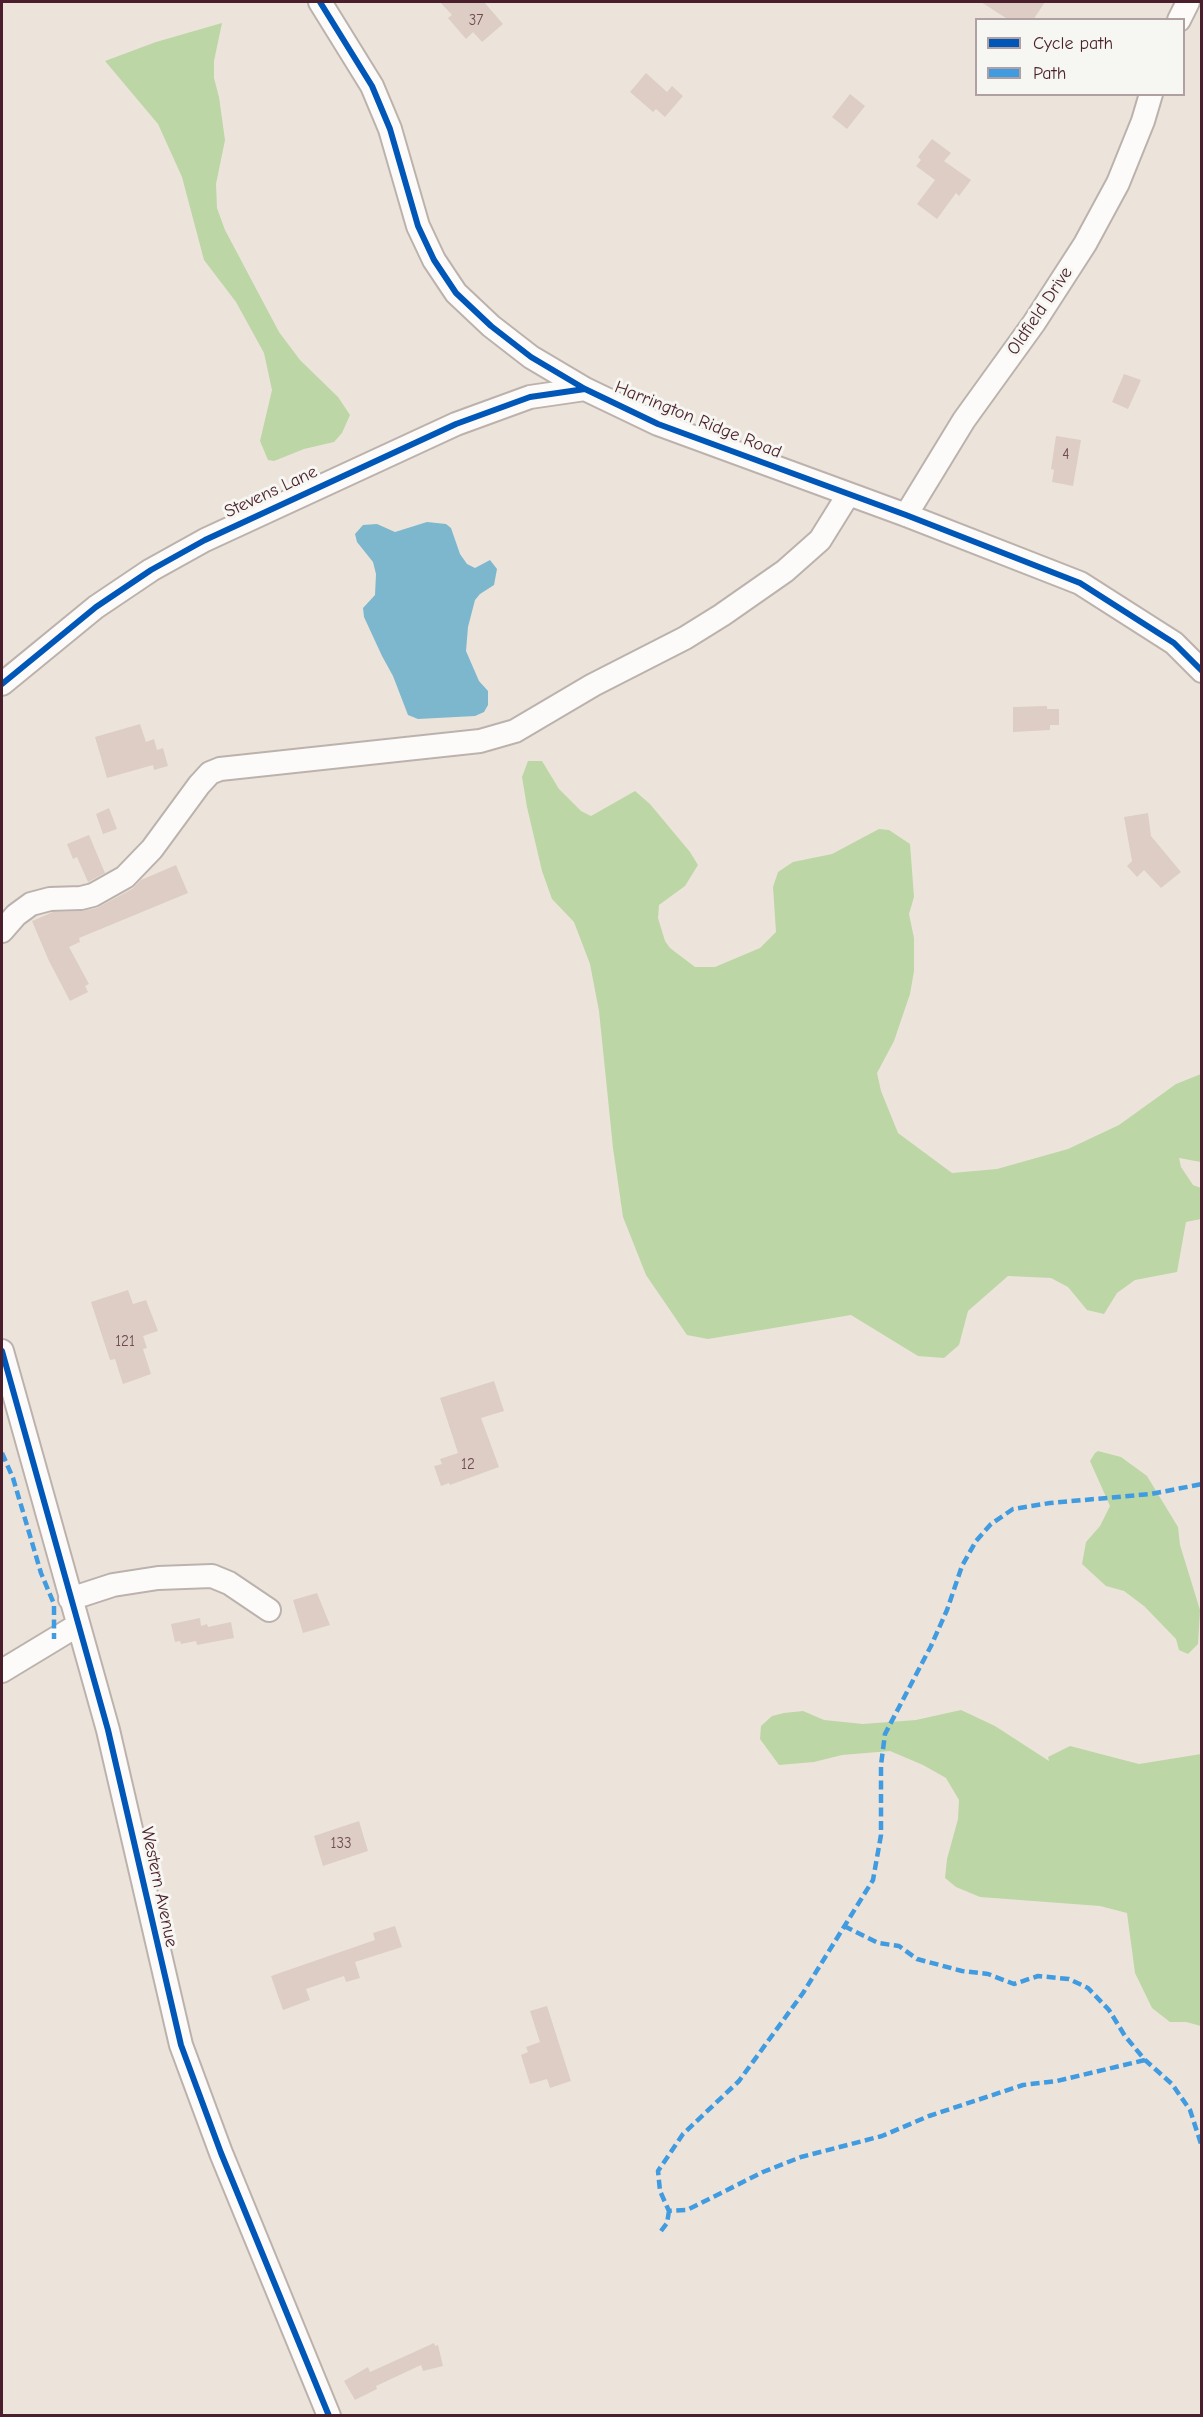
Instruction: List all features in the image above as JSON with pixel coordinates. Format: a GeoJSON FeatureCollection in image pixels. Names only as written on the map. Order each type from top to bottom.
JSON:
{"type":"FeatureCollection","features":[{"type":"Feature","properties":{"kind":"street","name":"Harrington Ridge Road"},"geometry":{"type":"LineString","coordinates":[[320,2],[372,86],[390,129],[418,226],[434,260],[456,292],[491,326],[531,357],[585,389],[658,424],[906,515],[1080,583],[1174,643],[1202,671]]}},
{"type":"Feature","properties":{"kind":"street"},"geometry":{"type":"LineString","coordinates":[[1180,18],[1188,2]]}},
{"type":"Feature","properties":{"kind":"street","name":"Oldfield Drive"},"geometry":{"type":"LineString","coordinates":[[906,515],[964,420],[1034,323],[1085,244],[1118,183],[1150,96]]}},
{"type":"Feature","properties":{"kind":"street","name":"Stevens Lane"},"geometry":{"type":"LineString","coordinates":[[2,684],[96,607],[151,570],[205,540],[456,424],[530,397],[585,389]]}},
{"type":"Feature","properties":{"kind":"street"},"geometry":{"type":"LineString","coordinates":[[2,931],[16,915],[31,904],[50,899],[81,898],[93,895],[125,877],[152,849],[199,785],[210,774],[220,769],[480,741],[515,731],[593,684],[685,638],[786,571],[820,540],[848,495]]}},
{"type":"Feature","properties":{"kind":"street","name":"Western Avenue"},"geometry":{"type":"LineString","coordinates":[[2,1352],[108,1730],[181,2045],[221,2153],[329,2415]]}},
{"type":"Feature","properties":{"kind":"street"},"geometry":{"type":"LineString","coordinates":[[70,1599],[113,1586],[158,1578],[212,1576],[229,1583],[269,1610]]}},
{"type":"Feature","properties":{"kind":"street"},"geometry":{"type":"LineString","coordinates":[[2,1671],[78,1625]]}},
{"type":"Feature","properties":{"kind":"green space"},"geometry":{"type":"Polygon","coordinates":[[[222,23],[214,61],[214,78],[225,140],[216,184],[217,208],[225,230],[279,332],[300,360],[338,397],[350,415],[342,433],[334,442],[304,449],[274,461],[268,460],[260,441],[272,390],[264,353],[236,302],[204,260],[182,177],[158,124],[105,61],[156,42],[222,23]]]}},
{"type":"Feature","properties":{"kind":"green space"},"geometry":{"type":"Polygon","coordinates":[[[528,761],[542,761],[559,789],[581,811],[591,816],[635,791],[650,804],[690,852],[698,865],[685,886],[659,905],[658,918],[665,941],[670,948],[695,967],[715,967],[760,948],[776,932],[773,887],[778,872],[793,862],[832,854],[879,829],[889,830],[910,844],[914,897],[909,914],[914,938],[914,971],[910,994],[894,1041],[877,1073],[881,1091],[898,1133],[952,1173],[997,1169],[1068,1149],[1119,1125],[1176,1084],[1201,1074],[1201,1162],[1179,1158],[1181,1167],[1193,1185],[1201,1188],[1201,1219],[1186,1222],[1177,1272],[1135,1280],[1117,1293],[1104,1314],[1087,1310],[1068,1287],[1051,1278],[1008,1276],[968,1311],[959,1345],[944,1358],[918,1356],[851,1315],[708,1339],[687,1335],[646,1275],[623,1217],[613,1148],[599,1011],[590,964],[574,922],[552,899],[542,871],[522,777],[528,761]]]}},
{"type":"Feature","properties":{"kind":"green space"},"geometry":{"type":"Polygon","coordinates":[[[1098,1451],[1121,1457],[1147,1476],[1178,1527],[1180,1545],[1200,1610],[1198,1644],[1188,1654],[1179,1650],[1176,1639],[1144,1606],[1124,1591],[1106,1586],[1082,1564],[1086,1542],[1100,1526],[1110,1506],[1090,1461],[1098,1451]]]}},
{"type":"Feature","properties":{"kind":"green space"},"geometry":{"type":"Polygon","coordinates":[[[961,1710],[995,1726],[1049,1761],[1048,1757],[1070,1746],[1139,1764],[1201,1754],[1201,2026],[1186,2022],[1170,2022],[1152,2008],[1135,1973],[1127,1913],[1100,1906],[980,1897],[956,1887],[945,1878],[947,1859],[958,1819],[959,1800],[946,1778],[890,1751],[842,1755],[814,1762],[779,1765],[760,1739],[761,1726],[772,1716],[784,1713],[803,1711],[824,1720],[863,1724],[916,1720],[961,1710]]]}},
{"type":"Feature","properties":{"kind":"water"},"geometry":{"type":"Polygon","coordinates":[[[427,522],[446,524],[451,528],[460,554],[467,564],[475,568],[490,560],[497,569],[494,585],[475,600],[468,627],[466,651],[479,681],[488,691],[488,705],[484,712],[475,716],[418,719],[408,715],[393,676],[364,617],[363,608],[375,595],[376,574],[373,562],[357,542],[355,534],[363,525],[377,524],[395,532],[427,522]]]}},
{"type":"Feature","properties":{"kind":"building"},"geometry":{"type":"Polygon","coordinates":[[[440,2],[484,2],[503,24],[482,42],[473,32],[466,39],[448,18],[452,15],[440,2]]]}},
{"type":"Feature","properties":{"kind":"building"},"geometry":{"type":"Polygon","coordinates":[[[981,2],[1045,2],[1034,18],[1006,18],[981,2]]]}},
{"type":"Feature","properties":{"kind":"building"},"geometry":{"type":"Polygon","coordinates":[[[646,73],[667,92],[672,86],[683,96],[665,117],[656,109],[653,112],[630,92],[646,73]]]}},
{"type":"Feature","properties":{"kind":"building"},"geometry":{"type":"Polygon","coordinates":[[[850,94],[865,106],[847,129],[832,117],[850,94]]]}},
{"type":"Feature","properties":{"kind":"building"},"geometry":{"type":"Polygon","coordinates":[[[932,139],[951,153],[944,161],[971,180],[959,196],[956,193],[937,219],[917,204],[935,180],[916,166],[921,160],[918,157],[932,139]]]}},
{"type":"Feature","properties":{"kind":"building"},"geometry":{"type":"Polygon","coordinates":[[[1124,374],[1141,380],[1128,409],[1112,402],[1124,374]]]}},
{"type":"Feature","properties":{"kind":"building"},"geometry":{"type":"Polygon","coordinates":[[[1056,436],[1081,440],[1073,486],[1052,482],[1054,470],[1051,469],[1056,436]]]}},
{"type":"Feature","properties":{"kind":"building"},"geometry":{"type":"Polygon","coordinates":[[[1047,706],[1047,709],[1059,709],[1059,725],[1050,725],[1050,730],[1013,732],[1013,707],[1047,706]]]}},
{"type":"Feature","properties":{"kind":"building"},"geometry":{"type":"Polygon","coordinates":[[[140,724],[146,742],[154,739],[157,750],[163,748],[168,766],[154,770],[153,765],[107,778],[95,737],[140,724]]]}},
{"type":"Feature","properties":{"kind":"building"},"geometry":{"type":"Polygon","coordinates":[[[109,808],[117,829],[103,834],[96,814],[109,808]]]}},
{"type":"Feature","properties":{"kind":"building"},"geometry":{"type":"Polygon","coordinates":[[[1148,813],[1151,836],[1181,872],[1161,888],[1144,870],[1137,877],[1127,866],[1132,861],[1124,817],[1148,813]]]}},
{"type":"Feature","properties":{"kind":"building"},"geometry":{"type":"Polygon","coordinates":[[[89,835],[105,873],[88,882],[77,857],[73,859],[67,844],[89,835]]]}},
{"type":"Feature","properties":{"kind":"building"},"geometry":{"type":"Polygon","coordinates":[[[176,865],[188,893],[79,938],[80,942],[69,947],[89,984],[85,986],[88,992],[70,1001],[49,961],[32,921],[53,912],[97,908],[132,889],[141,880],[176,865]]]}},
{"type":"Feature","properties":{"kind":"building"},"geometry":{"type":"Polygon","coordinates":[[[128,1290],[133,1304],[146,1300],[158,1331],[143,1336],[147,1348],[143,1349],[151,1374],[123,1384],[115,1359],[110,1360],[91,1302],[128,1290]]]}},
{"type":"Feature","properties":{"kind":"building"},"geometry":{"type":"Polygon","coordinates":[[[494,1381],[504,1411],[481,1418],[499,1467],[450,1485],[449,1483],[441,1486],[434,1466],[442,1464],[440,1459],[458,1453],[440,1398],[494,1381]]]}},
{"type":"Feature","properties":{"kind":"building"},"geometry":{"type":"Polygon","coordinates":[[[317,1593],[330,1625],[303,1633],[293,1600],[317,1593]]]}},
{"type":"Feature","properties":{"kind":"building"},"geometry":{"type":"Polygon","coordinates":[[[200,1618],[201,1626],[207,1624],[208,1627],[231,1622],[234,1638],[197,1645],[196,1641],[181,1644],[180,1641],[175,1642],[171,1624],[200,1618]]]}},
{"type":"Feature","properties":{"kind":"building"},"geometry":{"type":"Polygon","coordinates":[[[359,1821],[368,1851],[323,1866],[314,1836],[359,1821]]]}},
{"type":"Feature","properties":{"kind":"building"},"geometry":{"type":"Polygon","coordinates":[[[395,1926],[402,1947],[355,1962],[360,1978],[346,1982],[344,1976],[306,1989],[310,2000],[283,2010],[271,1976],[375,1940],[373,1933],[395,1926]]]}},
{"type":"Feature","properties":{"kind":"building"},"geometry":{"type":"Polygon","coordinates":[[[547,2006],[571,2081],[550,2088],[547,2079],[530,2084],[521,2055],[528,2052],[526,2047],[540,2042],[530,2011],[547,2006]]]}},
{"type":"Feature","properties":{"kind":"building"},"geometry":{"type":"Polygon","coordinates":[[[434,2343],[435,2346],[438,2345],[443,2366],[423,2371],[421,2365],[376,2386],[377,2389],[355,2400],[344,2381],[368,2367],[370,2372],[434,2343]]]}},
{"type":"Feature","properties":{"kind":"marked path"},"geometry":{"type":"LineString","coordinates":[[2,1453],[13,1478],[41,1573],[54,1604],[54,1639]]}},
{"type":"Feature","properties":{"kind":"marked path"},"geometry":{"type":"LineString","coordinates":[[1145,2060],[1057,2081],[1023,2085],[929,2116],[882,2136],[801,2157],[763,2172],[687,2210],[669,2211],[660,2191],[658,2171],[683,2134],[739,2081],[803,1993],[873,1880],[881,1835],[881,1765],[885,1734],[931,1646],[947,1610],[962,1566],[976,1541],[991,1524],[1013,1509],[1050,1503],[1151,1494],[1202,1484]]}},
{"type":"Feature","properties":{"kind":"marked path"},"geometry":{"type":"LineString","coordinates":[[844,1926],[878,1943],[899,1946],[917,1959],[962,1971],[988,1974],[1014,1984],[1038,1976],[1069,1979],[1088,1988],[1109,2010],[1125,2036],[1145,2060],[1172,2084],[1190,2110],[1202,2147]]}},
{"type":"Feature","properties":{"kind":"marked path"},"geometry":{"type":"LineString","coordinates":[[661,2231],[667,2223],[669,2211]]}},
{"type":"Feature","properties":{"kind":"cycle path"},"geometry":{"type":"LineString","coordinates":[[320,2],[372,86],[390,129],[418,226],[434,260],[456,293],[491,326],[531,357],[585,389],[658,424],[906,515],[1080,583],[1174,643],[1202,671]]}},
{"type":"Feature","properties":{"kind":"cycle path"},"geometry":{"type":"LineString","coordinates":[[2,684],[96,607],[151,570],[205,540],[456,424],[530,397],[585,389]]}},
{"type":"Feature","properties":{"kind":"cycle path"},"geometry":{"type":"LineString","coordinates":[[2,1351],[108,1730],[181,2045],[221,2153],[329,2416]]}}]}
